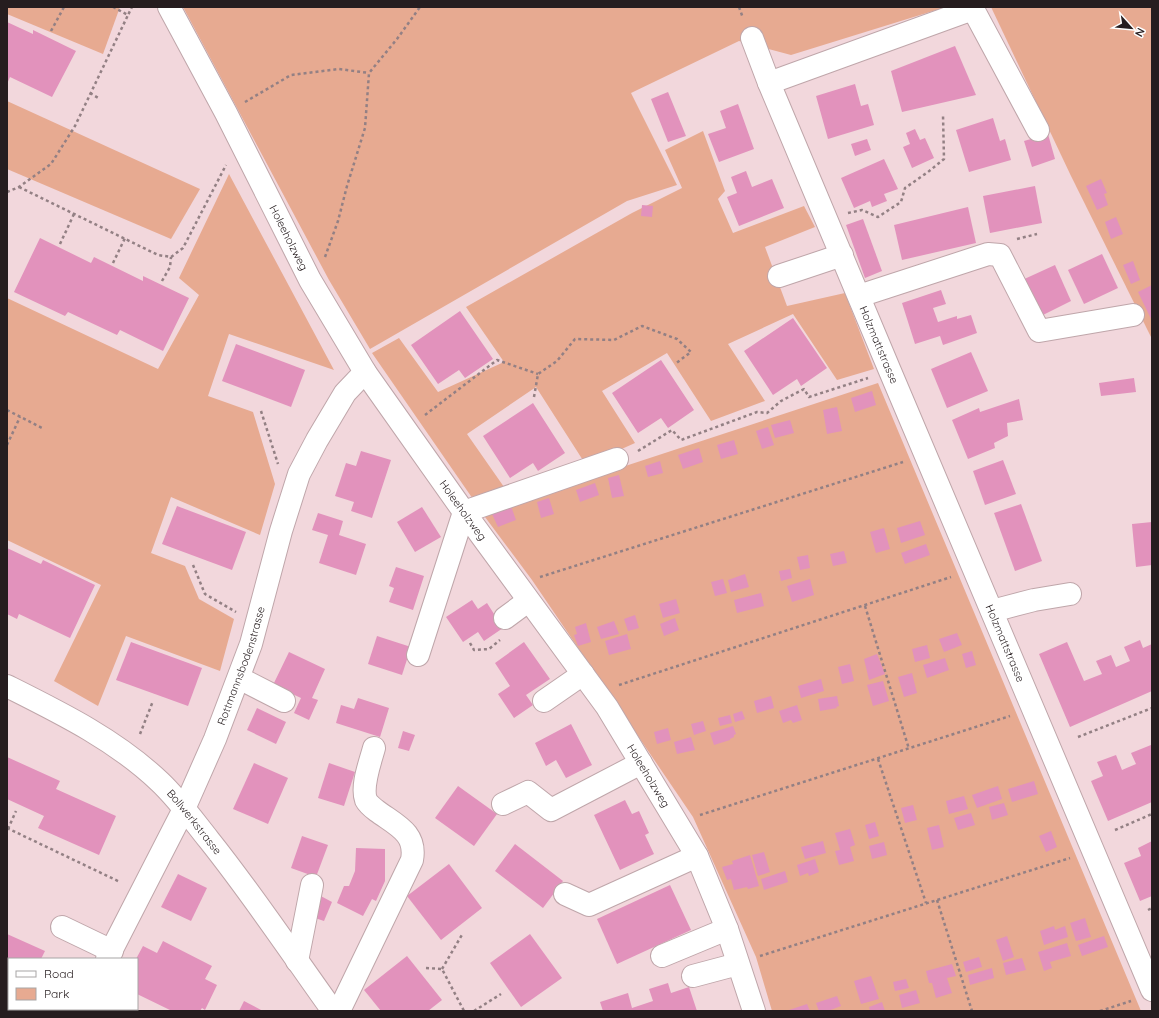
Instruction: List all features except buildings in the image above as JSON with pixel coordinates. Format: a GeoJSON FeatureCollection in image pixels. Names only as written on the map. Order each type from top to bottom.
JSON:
{"type":"FeatureCollection","features":[{"type":"Feature","properties":{"kind":"street","name":"Holeeholzweg"},"geometry":{"type":"LineString","coordinates":[[169,7],[226,113],[310,280],[365,372],[464,512],[607,707],[678,823],[697,856],[727,929],[754,1011]]}},
{"type":"Feature","properties":{"kind":"street"},"geometry":{"type":"LineString","coordinates":[[769,83],[973,9],[1038,130]]}},
{"type":"Feature","properties":{"kind":"street","name":"Holzmattstrasse"},"geometry":{"type":"LineString","coordinates":[[752,38],[769,83],[890,371],[1094,852],[1144,995]]}},
{"type":"Feature","properties":{"kind":"street","name":"Holzmattstrasse"},"geometry":{"type":"LineString","coordinates":[[859,296],[988,254],[1000,255],[1039,331],[1133,315]]}},
{"type":"Feature","properties":{"kind":"street"},"geometry":{"type":"LineString","coordinates":[[779,276],[842,255]]}},
{"type":"Feature","properties":{"kind":"street","name":"Rottmannsbodenstrasse"},"geometry":{"type":"LineString","coordinates":[[109,955],[184,809],[215,739],[251,644],[281,531],[299,474],[317,440],[345,394],[365,372]]}},
{"type":"Feature","properties":{"kind":"street"},"geometry":{"type":"LineString","coordinates":[[418,655],[464,512],[617,460]]}},
{"type":"Feature","properties":{"kind":"street"},"geometry":{"type":"LineString","coordinates":[[505,618],[523,593]]}},
{"type":"Feature","properties":{"kind":"street"},"geometry":{"type":"LineString","coordinates":[[992,611],[1034,600],[1070,594]]}},
{"type":"Feature","properties":{"kind":"street"},"geometry":{"type":"LineString","coordinates":[[544,701],[583,674]]}},
{"type":"Feature","properties":{"kind":"street"},"geometry":{"type":"LineString","coordinates":[[238,678],[284,702]]}},
{"type":"Feature","properties":{"kind":"street","name":"Bollwerkstrasse"},"geometry":{"type":"LineString","coordinates":[[7,686],[82,725],[130,757],[160,782],[184,809],[252,896],[330,1009],[412,860],[414,850],[406,832],[375,810],[366,801],[364,788],[374,748]]}},
{"type":"Feature","properties":{"kind":"street"},"geometry":{"type":"LineString","coordinates":[[503,804],[528,792],[551,810],[641,763]]}},
{"type":"Feature","properties":{"kind":"street"},"geometry":{"type":"LineString","coordinates":[[565,894],[589,905],[697,856]]}},
{"type":"Feature","properties":{"kind":"street"},"geometry":{"type":"LineString","coordinates":[[298,961],[312,885]]}},
{"type":"Feature","properties":{"kind":"street"},"geometry":{"type":"LineString","coordinates":[[62,927],[109,955]]}},
{"type":"Feature","properties":{"kind":"street"},"geometry":{"type":"LineString","coordinates":[[662,956],[727,929]]}},
{"type":"Feature","properties":{"kind":"street"},"geometry":{"type":"LineString","coordinates":[[694,976],[738,964]]}},
{"type":"Feature","properties":{"kind":"path"},"geometry":{"type":"LineString","coordinates":[[51,31],[64,7]]}},
{"type":"Feature","properties":{"kind":"path"},"geometry":{"type":"LineString","coordinates":[[113,7],[128,15]]}},
{"type":"Feature","properties":{"kind":"path"},"geometry":{"type":"LineString","coordinates":[[7,192],[19,187],[50,164],[75,126],[132,7]]}},
{"type":"Feature","properties":{"kind":"path"},"geometry":{"type":"LineString","coordinates":[[310,280],[320,271],[338,221],[365,128],[369,73],[397,39],[420,7]]}},
{"type":"Feature","properties":{"kind":"path"},"geometry":{"type":"LineString","coordinates":[[226,113],[291,75],[339,69],[369,73]]}},
{"type":"Feature","properties":{"kind":"path"},"geometry":{"type":"LineString","coordinates":[[90,93],[100,99]]}},
{"type":"Feature","properties":{"kind":"path"},"geometry":{"type":"LineString","coordinates":[[826,218],[862,210],[878,217],[902,202],[905,188],[928,172],[944,158],[943,115]]}},
{"type":"Feature","properties":{"kind":"path"},"geometry":{"type":"LineString","coordinates":[[19,187],[158,255],[171,257],[183,248],[227,162]]}},
{"type":"Feature","properties":{"kind":"path"},"geometry":{"type":"LineString","coordinates":[[60,244],[74,214]]}},
{"type":"Feature","properties":{"kind":"path"},"geometry":{"type":"LineString","coordinates":[[113,263],[125,238]]}},
{"type":"Feature","properties":{"kind":"path"},"geometry":{"type":"LineString","coordinates":[[162,281],[170,267],[171,257]]}},
{"type":"Feature","properties":{"kind":"path"},"geometry":{"type":"LineString","coordinates":[[534,397],[538,374],[557,361],[575,339],[614,340],[642,326],[677,339],[691,352],[675,364]]}},
{"type":"Feature","properties":{"kind":"path"},"geometry":{"type":"LineString","coordinates":[[405,429],[497,360],[538,374]]}},
{"type":"Feature","properties":{"kind":"path"},"geometry":{"type":"LineString","coordinates":[[617,460],[627,459],[672,430],[681,440],[757,412],[766,413],[781,401],[804,389],[809,397],[890,371]]}},
{"type":"Feature","properties":{"kind":"path"},"geometry":{"type":"LineString","coordinates":[[7,410],[44,429]]}},
{"type":"Feature","properties":{"kind":"path"},"geometry":{"type":"LineString","coordinates":[[261,411],[277,463]]}},
{"type":"Feature","properties":{"kind":"path"},"geometry":{"type":"LineString","coordinates":[[7,445],[20,417]]}},
{"type":"Feature","properties":{"kind":"path"},"geometry":{"type":"LineString","coordinates":[[523,593],[926,455]]}},
{"type":"Feature","properties":{"kind":"path"},"geometry":{"type":"LineString","coordinates":[[194,565],[205,594],[218,602]]}},
{"type":"Feature","properties":{"kind":"path"},"geometry":{"type":"LineString","coordinates":[[597,693],[975,570]]}},
{"type":"Feature","properties":{"kind":"path"},"geometry":{"type":"LineString","coordinates":[[865,606],[909,749]]}},
{"type":"Feature","properties":{"kind":"path"},"geometry":{"type":"LineString","coordinates":[[130,757],[153,701]]}},
{"type":"Feature","properties":{"kind":"path"},"geometry":{"type":"LineString","coordinates":[[1078,737],[1152,708]]}},
{"type":"Feature","properties":{"kind":"path"},"geometry":{"type":"LineString","coordinates":[[678,823],[1017,714],[1034,710]]}},
{"type":"Feature","properties":{"kind":"path"},"geometry":{"type":"LineString","coordinates":[[878,759],[926,903]]}},
{"type":"Feature","properties":{"kind":"path"},"geometry":{"type":"LineString","coordinates":[[16,811],[7,829],[141,892]]}},
{"type":"Feature","properties":{"kind":"path"},"geometry":{"type":"LineString","coordinates":[[1115,830],[1152,814]]}},
{"type":"Feature","properties":{"kind":"path"},"geometry":{"type":"LineString","coordinates":[[738,964],[926,903],[1094,852]]}},
{"type":"Feature","properties":{"kind":"path"},"geometry":{"type":"LineString","coordinates":[[937,900],[972,1011]]}},
{"type":"Feature","properties":{"kind":"path"},"geometry":{"type":"LineString","coordinates":[[1148,910],[1152,908]]}},
{"type":"Feature","properties":{"kind":"path"},"geometry":{"type":"LineString","coordinates":[[442,969],[463,933]]}},
{"type":"Feature","properties":{"kind":"path"},"geometry":{"type":"LineString","coordinates":[[426,968],[442,969]]}},
{"type":"Feature","properties":{"kind":"path"},"geometry":{"type":"LineString","coordinates":[[442,969],[464,1011]]}},
{"type":"Feature","properties":{"kind":"path"},"geometry":{"type":"LineString","coordinates":[[474,1011],[501,994]]}},
{"type":"Feature","properties":{"kind":"path"},"geometry":{"type":"LineString","coordinates":[[1100,1011],[1144,995]]}},
{"type":"Feature","properties":{"kind":"green space"},"geometry":{"type":"Polygon","coordinates":[[[7,7],[120,7],[103,54],[7,14],[7,7]]]}},
{"type":"Feature","properties":{"kind":"green space"},"geometry":{"type":"Polygon","coordinates":[[[183,7],[946,7],[791,55],[739,41],[631,93],[677,185],[627,201],[370,349],[329,280],[183,7]]]}},
{"type":"Feature","properties":{"kind":"green space"},"geometry":{"type":"Polygon","coordinates":[[[991,7],[1152,7],[1152,339],[1071,176],[991,7]]]}},
{"type":"Feature","properties":{"kind":"green space"},"geometry":{"type":"Polygon","coordinates":[[[7,101],[200,189],[171,239],[7,169],[7,101]]]}},
{"type":"Feature","properties":{"kind":"green space"},"geometry":{"type":"Polygon","coordinates":[[[703,131],[725,191],[718,199],[733,233],[804,206],[815,227],[765,247],[787,306],[845,293],[874,369],[837,380],[793,314],[728,344],[765,401],[711,421],[667,353],[602,391],[635,443],[586,465],[536,387],[467,434],[504,487],[475,502],[372,353],[399,338],[438,392],[504,362],[466,307],[632,213],[682,188],[665,150],[703,131]]]}},
{"type":"Feature","properties":{"kind":"green space"},"geometry":{"type":"Polygon","coordinates":[[[229,174],[334,370],[229,334],[208,396],[253,412],[275,484],[260,535],[171,497],[151,553],[185,566],[199,599],[234,619],[220,671],[126,636],[98,706],[54,681],[101,585],[7,540],[7,298],[158,369],[199,295],[179,278],[229,174]]]}},
{"type":"Feature","properties":{"kind":"green space"},"geometry":{"type":"Polygon","coordinates":[[[878,383],[1141,1011],[772,1011],[756,957],[693,817],[532,580],[482,513],[878,383]]]}}]}
